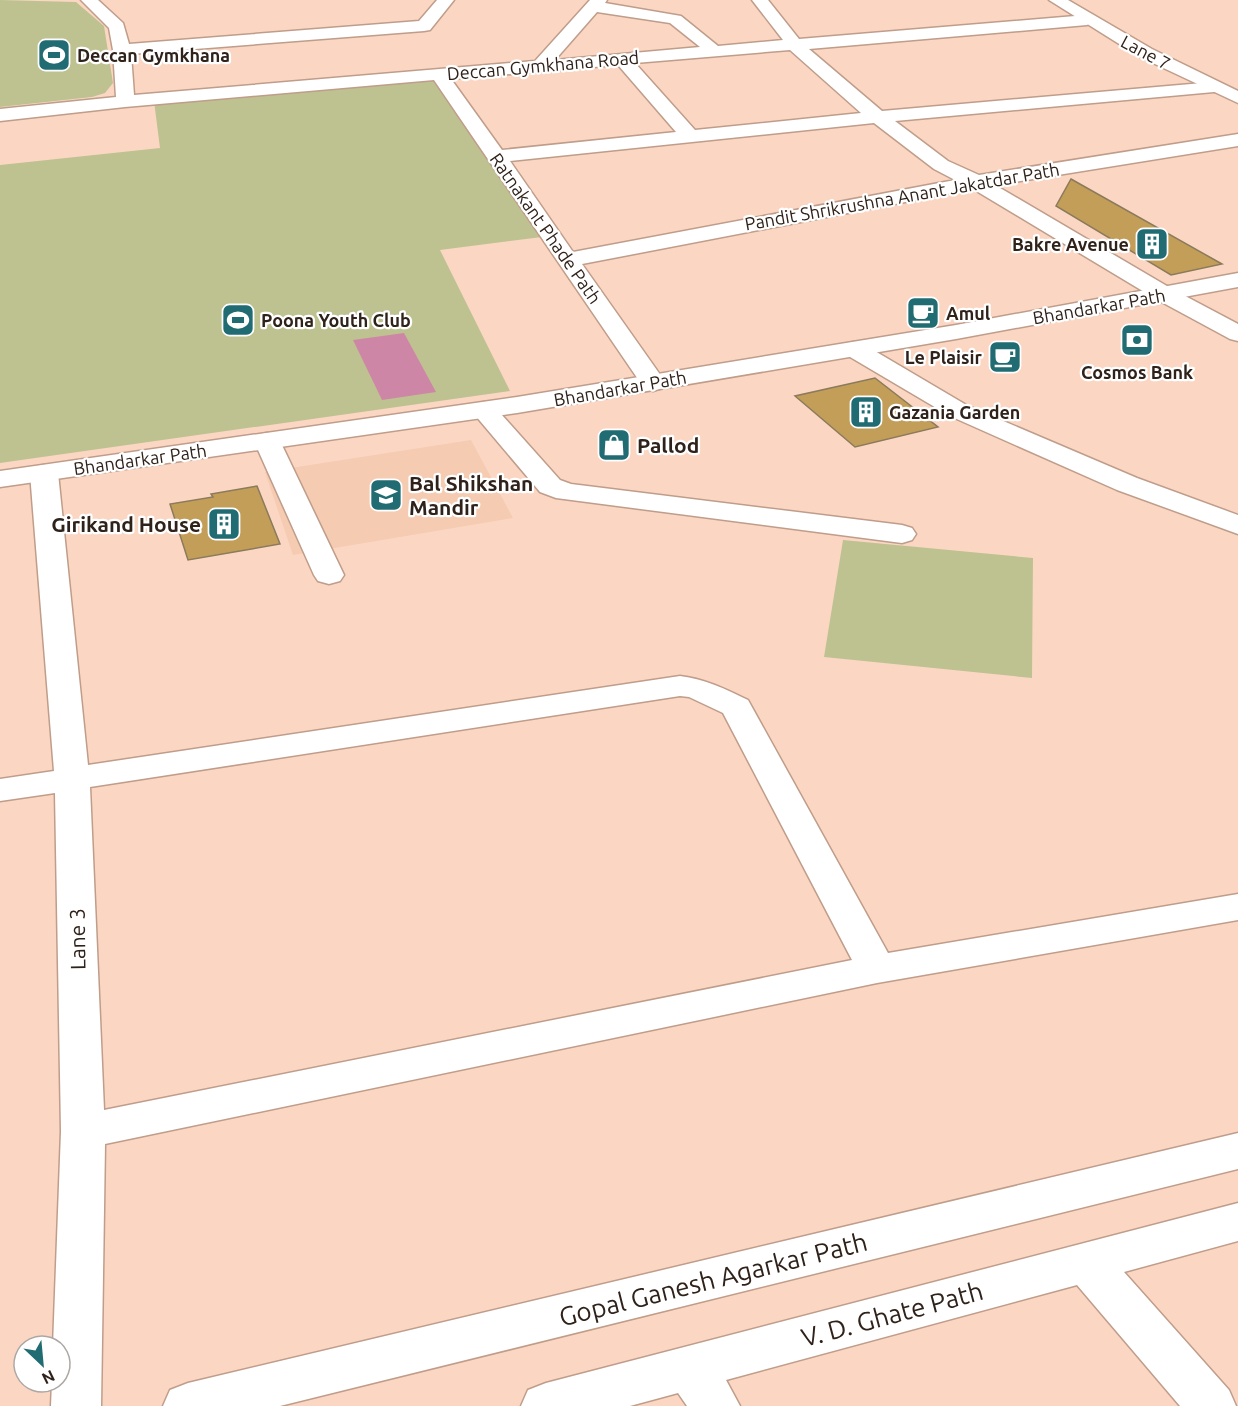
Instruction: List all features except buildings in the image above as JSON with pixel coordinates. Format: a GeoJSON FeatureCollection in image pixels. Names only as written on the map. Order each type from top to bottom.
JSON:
{"type":"FeatureCollection","features":[{"type":"Feature","properties":{"kind":"street"},"geometry":{"type":"LineString","coordinates":[[89,0],[117,27],[122,50],[125,101]]}},
{"type":"Feature","properties":{"kind":"street"},"geometry":{"type":"LineString","coordinates":[[122,50],[424,26],[446,0]]}},
{"type":"Feature","properties":{"kind":"street"},"geometry":{"type":"LineString","coordinates":[[760,0],[796,46],[879,117],[941,165],[976,182],[1164,294],[1238,334]]}},
{"type":"Feature","properties":{"kind":"street","name":"Lane 7"},"geometry":{"type":"LineString","coordinates":[[1057,0],[1087,20],[1238,98]]}},
{"type":"Feature","properties":{"kind":"street"},"geometry":{"type":"LineString","coordinates":[[541,66],[596,3],[675,19],[714,51]]}},
{"type":"Feature","properties":{"kind":"street","name":"Deccan Gymkhana Road"},"geometry":{"type":"LineString","coordinates":[[0,116],[125,101],[1087,20]]}},
{"type":"Feature","properties":{"kind":"street"},"geometry":{"type":"LineString","coordinates":[[338,33],[368,80]]}},
{"type":"Feature","properties":{"kind":"street"},"geometry":{"type":"LineString","coordinates":[[276,38],[303,86]]}},
{"type":"Feature","properties":{"kind":"street"},"geometry":{"type":"LineString","coordinates":[[622,59],[690,137]]}},
{"type":"Feature","properties":{"kind":"street","name":"Ratnakant Phade Path"},"geometry":{"type":"LineString","coordinates":[[439,74],[653,383]]}},
{"type":"Feature","properties":{"kind":"street"},"geometry":{"type":"LineString","coordinates":[[496,157],[879,117],[1214,87]]}},
{"type":"Feature","properties":{"kind":"street","name":"Pandit Shrikrushna Anant Jakatdar Path"},"geometry":{"type":"LineString","coordinates":[[567,260],[776,217],[1238,140]]}},
{"type":"Feature","properties":{"kind":"street","name":"Bhandarkar Path"},"geometry":{"type":"LineString","coordinates":[[0,479],[484,410],[653,383],[1238,280]]}},
{"type":"Feature","properties":{"kind":"street"},"geometry":{"type":"LineString","coordinates":[[854,349],[958,411],[1127,484],[1238,525]]}},
{"type":"Feature","properties":{"kind":"street"},"geometry":{"type":"LineString","coordinates":[[484,410],[550,486],[566,492],[903,534]]}},
{"type":"Feature","properties":{"kind":"street"},"geometry":{"type":"LineString","coordinates":[[267,441],[329,575]]}},
{"type":"Feature","properties":{"kind":"street","name":"Lane 3"},"geometry":{"type":"LineString","coordinates":[[44,473],[72,778],[83,1131],[76,1406]]}},
{"type":"Feature","properties":{"kind":"street"},"geometry":{"type":"LineString","coordinates":[[0,790],[669,688],[697,688],[736,707],[877,969]]}},
{"type":"Feature","properties":{"kind":"street"},"geometry":{"type":"LineString","coordinates":[[83,1131],[877,969],[1238,907]]}},
{"type":"Feature","properties":{"kind":"street","name":"Gopal Ganesh Agarkar Path"},"geometry":{"type":"LineString","coordinates":[[188,1406],[1238,1151]]}},
{"type":"Feature","properties":{"kind":"street","name":"V. D. Ghate Path"},"geometry":{"type":"LineString","coordinates":[[546,1406],[702,1387],[1087,1263],[1238,1222]]}},
{"type":"Feature","properties":{"kind":"street"},"geometry":{"type":"LineString","coordinates":[[1087,1263],[1211,1406]]}},
{"type":"Feature","properties":{"kind":"shaded area"},"geometry":{"type":"Polygon","coordinates":[[[404,333],[436,392],[382,400],[353,340],[404,333]]]}},
{"type":"Feature","properties":{"kind":"shaded area","name":"Bal Shikshan Mandir"},"geometry":{"type":"Polygon","coordinates":[[[471,440],[513,518],[293,555],[265,472],[471,440]]]}},
{"type":"Feature","properties":{"kind":"green space","name":"Deccan Gymkhana"},"geometry":{"type":"Polygon","coordinates":[[[0,0],[76,2],[104,26],[113,83],[105,93],[92,97],[0,107],[0,0]]]}},
{"type":"Feature","properties":{"kind":"green space","name":"Poona Youth Club"},"geometry":{"type":"Polygon","coordinates":[[[432,77],[542,237],[440,250],[510,391],[0,463],[0,165],[160,148],[154,101],[432,77]]]}},
{"type":"Feature","properties":{"kind":"green space"},"geometry":{"type":"Polygon","coordinates":[[[843,540],[1033,558],[1032,678],[824,657],[843,540]]]}},
{"type":"Feature","properties":{"kind":"place","name":"Deccan Gymkhana"},"geometry":{"type":"Point","coordinates":[54,55]}},
{"type":"Feature","properties":{"kind":"place","name":"Bakre Avenue"},"geometry":{"type":"Point","coordinates":[1152,244]}},
{"type":"Feature","properties":{"kind":"place","name":"Amul"},"geometry":{"type":"Point","coordinates":[923,313]}},
{"type":"Feature","properties":{"kind":"place","name":"Poona Youth Club"},"geometry":{"type":"Point","coordinates":[238,320]}},
{"type":"Feature","properties":{"kind":"place","name":"Cosmos Bank"},"geometry":{"type":"Point","coordinates":[1137,340]}},
{"type":"Feature","properties":{"kind":"place","name":"Le Plaisir"},"geometry":{"type":"Point","coordinates":[1005,357]}},
{"type":"Feature","properties":{"kind":"place","name":"Gazania Garden"},"geometry":{"type":"Point","coordinates":[866,412]}},
{"type":"Feature","properties":{"kind":"place","name":"Pallod"},"geometry":{"type":"Point","coordinates":[614,445]}},
{"type":"Feature","properties":{"kind":"place","name":"Bal Shikshan Mandir"},"geometry":{"type":"Point","coordinates":[386,495]}},
{"type":"Feature","properties":{"kind":"place","name":"Girikand House"},"geometry":{"type":"Point","coordinates":[224,524]}}]}
